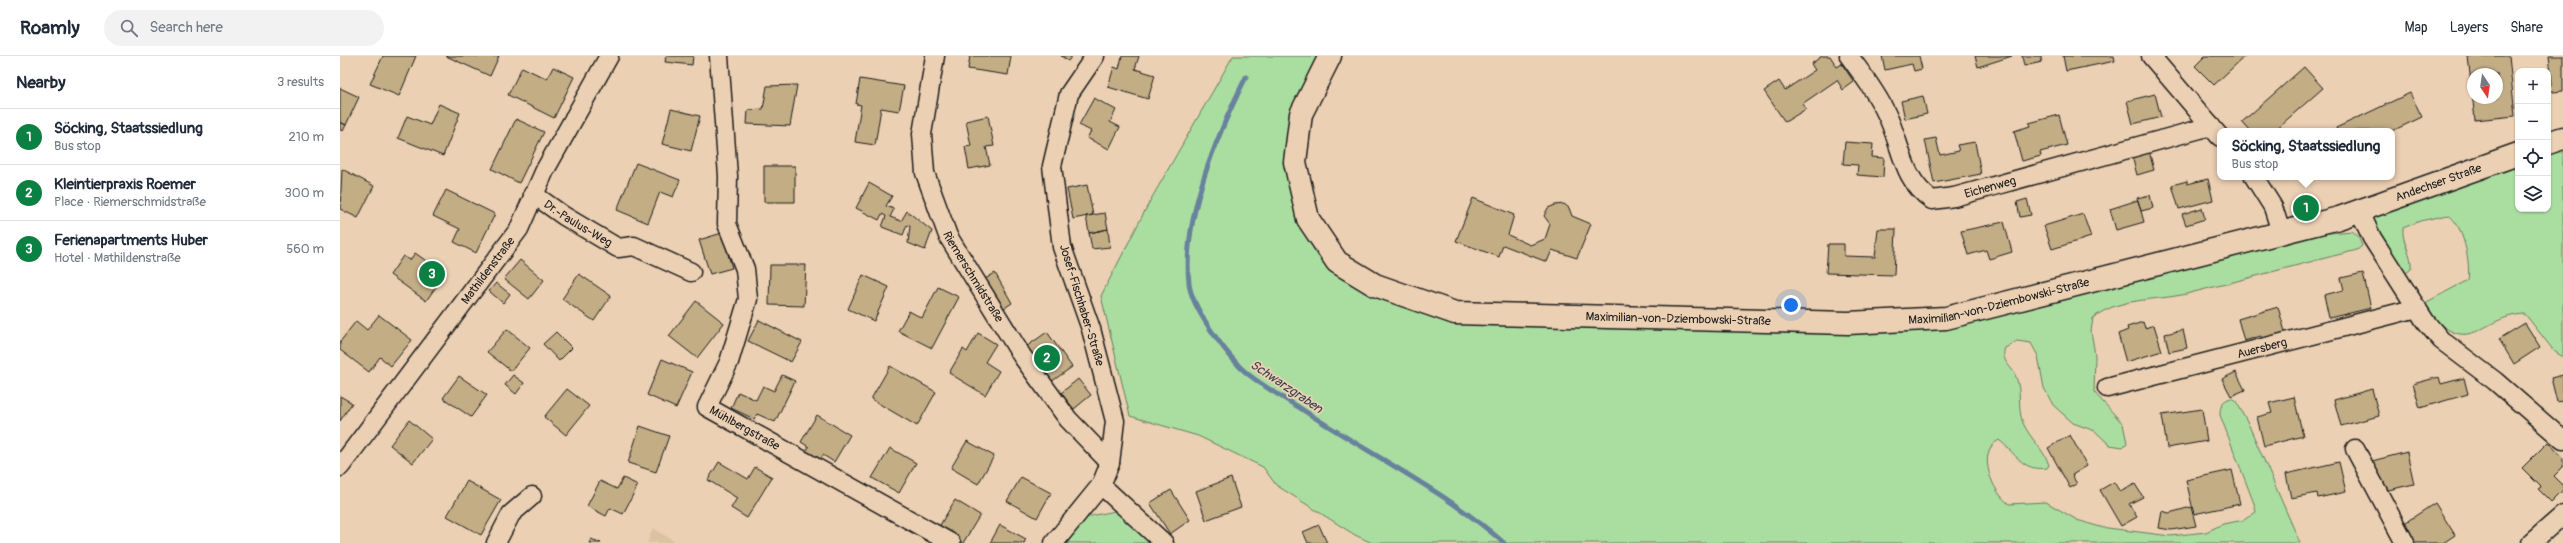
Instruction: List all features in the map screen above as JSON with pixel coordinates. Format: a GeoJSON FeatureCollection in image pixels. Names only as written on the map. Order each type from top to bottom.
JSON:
{"type":"FeatureCollection","features":[{"type":"Feature","properties":{"kind":"street","name":"Mathildenstraße"},"geometry":{"type":"LineString","coordinates":[[340,468],[519,228],[533,194],[609,56]]}},
{"type":"Feature","properties":{"kind":"street","name":"Mühlbergstraße"},"geometry":{"type":"LineString","coordinates":[[719,56],[728,176],[727,224],[745,269],[748,299],[729,362],[707,407],[952,543]]}},
{"type":"Feature","properties":{"kind":"street","name":"Riemerschmidstraße"},"geometry":{"type":"LineString","coordinates":[[935,56],[923,142],[925,173],[948,236],[1022,356],[1068,419],[1110,463]]}},
{"type":"Feature","properties":{"kind":"street","name":"Josef-Fischhaber-Straße"},"geometry":{"type":"LineString","coordinates":[[1054,543],[1101,485],[1110,463],[1115,421],[1091,329],[1062,248],[1052,166],[1069,94],[1095,56]]}},
{"type":"Feature","properties":{"kind":"street","name":"Maximilian-von-Dziembowski-Straße"},"geometry":{"type":"LineString","coordinates":[[1330,56],[1301,114],[1295,162],[1308,218],[1337,262],[1374,285],[1455,313],[1848,323],[1946,318],[2360,212]]}},
{"type":"Feature","properties":{"kind":"street","name":"Eichenweg"},"geometry":{"type":"LineString","coordinates":[[1850,56],[1887,113],[1902,157],[1918,190],[1932,200],[1954,197],[2216,131]]}},
{"type":"Feature","properties":{"kind":"street"},"geometry":{"type":"LineString","coordinates":[[2151,56],[2216,131]]}},
{"type":"Feature","properties":{"kind":"street"},"geometry":{"type":"LineString","coordinates":[[2551,142],[2563,138]]}},
{"type":"Feature","properties":{"kind":"street","name":"Andechser Straße"},"geometry":{"type":"LineString","coordinates":[[2360,212],[2515,155]]}},
{"type":"Feature","properties":{"kind":"street"},"geometry":{"type":"LineString","coordinates":[[2256,180],[2273,207],[2281,232]]}},
{"type":"Feature","properties":{"kind":"street","name":"Dr.-Paulus-Weg"},"geometry":{"type":"LineString","coordinates":[[533,194],[564,216],[618,248],[634,246],[691,272]]}},
{"type":"Feature","properties":{"kind":"street"},"geometry":{"type":"LineString","coordinates":[[2360,212],[2372,238],[2417,308],[2441,340],[2495,381],[2563,440]]}},
{"type":"Feature","properties":{"kind":"street","name":"Auersberg"},"geometry":{"type":"LineString","coordinates":[[2107,388],[2417,308]]}},
{"type":"Feature","properties":{"kind":"street"},"geometry":{"type":"LineString","coordinates":[[2355,450],[2404,543]]}},
{"type":"Feature","properties":{"kind":"street"},"geometry":{"type":"LineString","coordinates":[[1101,485],[1164,543]]}},
{"type":"Feature","properties":{"kind":"street"},"geometry":{"type":"LineString","coordinates":[[496,543],[511,514],[532,496]]}},
{"type":"Feature","properties":{"kind":"street"},"geometry":{"type":"LineString","coordinates":[[2531,543],[2563,515]]}},
{"type":"Feature","properties":{"kind":"shaded area"},"geometry":{"type":"Polygon","coordinates":[[[653,528],[677,543],[647,543],[653,528]]]}},
{"type":"Feature","properties":{"kind":"green space"},"geometry":{"type":"Polygon","coordinates":[[[1233,56],[1330,56],[1295,162],[1337,262],[1446,310],[1946,318],[2319,234],[2352,231],[2358,236],[2362,246],[2357,250],[2186,294],[2114,306],[2093,318],[2091,331],[2095,355],[2094,392],[2123,424],[2127,443],[2123,447],[2110,445],[2095,431],[2073,423],[2053,405],[2044,388],[2038,356],[2031,343],[2017,341],[2005,348],[2004,353],[2005,360],[2014,373],[2018,383],[2020,412],[2023,423],[2029,434],[2044,454],[2049,465],[2047,468],[2038,468],[2025,464],[1999,440],[1992,446],[1988,454],[1987,463],[1989,472],[1997,491],[2009,504],[2046,502],[2077,520],[2100,527],[2170,536],[2206,532],[2223,524],[2244,520],[2256,512],[2220,415],[2222,404],[2231,398],[2236,401],[2247,421],[2300,543],[1372,543],[1355,535],[1276,485],[1263,467],[1198,436],[1130,416],[1101,296],[1150,201],[1233,56]]]}},
{"type":"Feature","properties":{"kind":"green space"},"geometry":{"type":"Polygon","coordinates":[[[2563,138],[2563,357],[2554,351],[2525,314],[2509,316],[2475,332],[2465,334],[2454,332],[2441,325],[2426,310],[2425,303],[2468,280],[2469,273],[2465,244],[2458,226],[2448,215],[2420,221],[2403,228],[2411,264],[2411,269],[2405,274],[2400,273],[2371,212],[2515,155],[2515,212],[2551,212],[2551,142],[2563,138]]]}},
{"type":"Feature","properties":{"kind":"green space"},"geometry":{"type":"Polygon","coordinates":[[[1116,511],[1144,529],[1158,543],[1064,543],[1079,522],[1090,516],[1116,511]]]}},
{"type":"Feature","properties":{"kind":"building"},"geometry":{"type":"Polygon","coordinates":[[[383,56],[416,56],[399,96],[370,84],[383,56]]]}},
{"type":"Feature","properties":{"kind":"building"},"geometry":{"type":"Polygon","coordinates":[[[446,56],[499,56],[490,76],[446,56]]]}},
{"type":"Feature","properties":{"kind":"building"},"geometry":{"type":"Polygon","coordinates":[[[666,56],[693,56],[692,65],[665,62],[666,56]]]}},
{"type":"Feature","properties":{"kind":"building"},"geometry":{"type":"Polygon","coordinates":[[[970,56],[1011,56],[1008,75],[968,69],[970,56]]]}},
{"type":"Feature","properties":{"kind":"building"},"geometry":{"type":"Polygon","coordinates":[[[1061,56],[1072,56],[1068,61],[1061,56]]]}},
{"type":"Feature","properties":{"kind":"building"},"geometry":{"type":"Polygon","coordinates":[[[1122,56],[1139,56],[1135,69],[1155,75],[1148,99],[1108,87],[1114,67],[1119,69],[1122,56]]]}},
{"type":"Feature","properties":{"kind":"building"},"geometry":{"type":"Polygon","coordinates":[[[1822,56],[1830,56],[1837,67],[1842,64],[1854,82],[1843,90],[1837,80],[1802,104],[1806,109],[1785,122],[1764,91],[1779,81],[1785,90],[1815,70],[1811,64],[1822,56]]]}},
{"type":"Feature","properties":{"kind":"building"},"geometry":{"type":"Polygon","coordinates":[[[1882,56],[1919,56],[1922,69],[1914,71],[1912,64],[1885,70],[1882,56]]]}},
{"type":"Feature","properties":{"kind":"building"},"geometry":{"type":"Polygon","coordinates":[[[1975,56],[2012,56],[1978,67],[1975,56]]]}},
{"type":"Feature","properties":{"kind":"building"},"geometry":{"type":"Polygon","coordinates":[[[2022,56],[2041,56],[2042,62],[2024,66],[2022,56]]]}},
{"type":"Feature","properties":{"kind":"building"},"geometry":{"type":"Polygon","coordinates":[[[2063,56],[2114,56],[2115,61],[2066,71],[2063,56]]]}},
{"type":"Feature","properties":{"kind":"building"},"geometry":{"type":"Polygon","coordinates":[[[2205,56],[2245,56],[2214,85],[2195,66],[2205,56]]]}},
{"type":"Feature","properties":{"kind":"building"},"geometry":{"type":"Polygon","coordinates":[[[2468,56],[2509,56],[2515,116],[2475,120],[2473,104],[2503,104],[2503,68],[2469,68],[2468,56]]]}},
{"type":"Feature","properties":{"kind":"building"},"geometry":{"type":"Polygon","coordinates":[[[2549,56],[2563,56],[2563,91],[2553,92],[2549,56]]]}},
{"type":"Feature","properties":{"kind":"building"},"geometry":{"type":"Polygon","coordinates":[[[522,67],[547,79],[553,67],[574,77],[554,118],[508,95],[522,67]]]}},
{"type":"Feature","properties":{"kind":"building"},"geometry":{"type":"Polygon","coordinates":[[[2304,67],[2323,88],[2277,128],[2247,128],[2242,122],[2304,67]]]}},
{"type":"Feature","properties":{"kind":"building"},"geometry":{"type":"Polygon","coordinates":[[[860,79],[904,86],[899,111],[881,108],[875,145],[855,142],[861,105],[856,104],[860,79]]]}},
{"type":"Feature","properties":{"kind":"building"},"geometry":{"type":"Polygon","coordinates":[[[797,85],[790,126],[747,124],[748,110],[763,109],[767,86],[797,85]]]}},
{"type":"Feature","properties":{"kind":"building"},"geometry":{"type":"Polygon","coordinates":[[[340,88],[359,97],[346,125],[340,122],[340,88]]]}},
{"type":"Feature","properties":{"kind":"building"},"geometry":{"type":"Polygon","coordinates":[[[2410,93],[2422,117],[2395,130],[2395,128],[2336,128],[2410,93]]]}},
{"type":"Feature","properties":{"kind":"building"},"geometry":{"type":"Polygon","coordinates":[[[2155,94],[2161,117],[2133,124],[2127,101],[2155,94]]]}},
{"type":"Feature","properties":{"kind":"building"},"geometry":{"type":"Polygon","coordinates":[[[1923,96],[1927,114],[1905,119],[1901,101],[1923,96]]]}},
{"type":"Feature","properties":{"kind":"building"},"geometry":{"type":"Polygon","coordinates":[[[1094,98],[1116,110],[1110,122],[1120,127],[1109,149],[1087,138],[1091,131],[1079,125],[1094,98]]]}},
{"type":"Feature","properties":{"kind":"building"},"geometry":{"type":"Polygon","coordinates":[[[439,104],[460,113],[443,156],[398,138],[407,116],[430,125],[439,104]]]}},
{"type":"Feature","properties":{"kind":"building"},"geometry":{"type":"Polygon","coordinates":[[[671,109],[700,116],[691,151],[662,144],[671,109]]]}},
{"type":"Feature","properties":{"kind":"building"},"geometry":{"type":"Polygon","coordinates":[[[2059,115],[2067,145],[2040,152],[2041,156],[2022,161],[2014,131],[2030,126],[2029,123],[2059,115]]]}},
{"type":"Feature","properties":{"kind":"building"},"geometry":{"type":"Polygon","coordinates":[[[988,116],[994,146],[986,147],[990,165],[969,169],[965,147],[971,146],[966,121],[988,116]]]}},
{"type":"Feature","properties":{"kind":"building"},"geometry":{"type":"Polygon","coordinates":[[[516,119],[544,132],[519,183],[492,169],[516,119]]]}},
{"type":"Feature","properties":{"kind":"building"},"geometry":{"type":"Polygon","coordinates":[[[340,122],[346,125],[343,131],[340,130],[340,122]]]}},
{"type":"Feature","properties":{"kind":"building"},"geometry":{"type":"Polygon","coordinates":[[[1936,138],[1940,155],[1959,151],[1957,145],[1975,142],[1981,174],[1934,183],[1925,140],[1936,138]]]}},
{"type":"Feature","properties":{"kind":"building"},"geometry":{"type":"Polygon","coordinates":[[[1845,142],[1873,144],[1872,157],[1884,158],[1883,177],[1857,175],[1858,165],[1843,164],[1845,142]]]}},
{"type":"Feature","properties":{"kind":"building"},"geometry":{"type":"Polygon","coordinates":[[[2149,151],[2154,170],[2137,175],[2132,156],[2149,151]]]}},
{"type":"Feature","properties":{"kind":"building"},"geometry":{"type":"Polygon","coordinates":[[[636,163],[680,180],[673,197],[660,192],[648,223],[617,210],[636,163]]]}},
{"type":"Feature","properties":{"kind":"building"},"geometry":{"type":"Polygon","coordinates":[[[764,166],[795,166],[795,202],[764,202],[764,166]]]}},
{"type":"Feature","properties":{"kind":"building"},"geometry":{"type":"Polygon","coordinates":[[[342,169],[374,186],[358,218],[340,209],[342,169]]]}},
{"type":"Feature","properties":{"kind":"building"},"geometry":{"type":"Polygon","coordinates":[[[2208,179],[2213,200],[2179,209],[2172,185],[2187,181],[2187,184],[2208,179]]]}},
{"type":"Feature","properties":{"kind":"building"},"geometry":{"type":"Polygon","coordinates":[[[869,183],[892,196],[886,206],[894,209],[890,217],[901,221],[907,211],[932,231],[925,250],[908,243],[910,226],[907,225],[903,235],[882,227],[886,216],[882,214],[879,220],[856,208],[869,183]]]}},
{"type":"Feature","properties":{"kind":"building"},"geometry":{"type":"Polygon","coordinates":[[[1087,185],[1093,215],[1073,219],[1067,189],[1087,185]]]}},
{"type":"Feature","properties":{"kind":"building"},"geometry":{"type":"Polygon","coordinates":[[[446,190],[495,214],[476,253],[454,242],[460,229],[433,216],[446,190]]]}},
{"type":"Feature","properties":{"kind":"building"},"geometry":{"type":"Polygon","coordinates":[[[2150,195],[2153,208],[2141,211],[2137,198],[2150,195]]]}},
{"type":"Feature","properties":{"kind":"building"},"geometry":{"type":"Polygon","coordinates":[[[1473,198],[1514,215],[1508,235],[1530,245],[1545,239],[1550,224],[1544,216],[1548,208],[1555,205],[1564,204],[1569,208],[1572,216],[1591,224],[1577,258],[1552,250],[1547,262],[1503,245],[1499,257],[1456,241],[1473,198]]]}},
{"type":"Feature","properties":{"kind":"building"},"geometry":{"type":"Polygon","coordinates":[[[2027,199],[2031,215],[2020,217],[2017,202],[2027,199]]]}},
{"type":"Feature","properties":{"kind":"building"},"geometry":{"type":"Polygon","coordinates":[[[2138,200],[2144,222],[2116,230],[2110,209],[2138,200]]]}},
{"type":"Feature","properties":{"kind":"building"},"geometry":{"type":"Polygon","coordinates":[[[2202,208],[2205,219],[2186,225],[2182,214],[2202,208]]]}},
{"type":"Feature","properties":{"kind":"building"},"geometry":{"type":"Polygon","coordinates":[[[1105,213],[1108,229],[1089,233],[1086,216],[1105,213]]]}},
{"type":"Feature","properties":{"kind":"building"},"geometry":{"type":"Polygon","coordinates":[[[2083,214],[2091,237],[2052,249],[2044,226],[2083,214]]]}},
{"type":"Feature","properties":{"kind":"building"},"geometry":{"type":"Polygon","coordinates":[[[2004,222],[2012,252],[1989,259],[1986,250],[1968,255],[1961,231],[2004,222]]]}},
{"type":"Feature","properties":{"kind":"building"},"geometry":{"type":"Polygon","coordinates":[[[1108,229],[1110,247],[1092,249],[1089,233],[1108,229]]]}},
{"type":"Feature","properties":{"kind":"building"},"geometry":{"type":"Polygon","coordinates":[[[1878,229],[1896,229],[1894,275],[1826,273],[1828,244],[1844,244],[1844,256],[1875,257],[1878,229]]]}},
{"type":"Feature","properties":{"kind":"building"},"geometry":{"type":"Polygon","coordinates":[[[722,233],[732,268],[710,274],[699,240],[722,233]]]}},
{"type":"Feature","properties":{"kind":"building"},"geometry":{"type":"Polygon","coordinates":[[[415,253],[445,274],[426,301],[390,275],[403,256],[410,260],[415,253]]]}},
{"type":"Feature","properties":{"kind":"building"},"geometry":{"type":"Polygon","coordinates":[[[520,260],[544,280],[529,299],[504,279],[520,260]]]}},
{"type":"Feature","properties":{"kind":"building"},"geometry":{"type":"Polygon","coordinates":[[[770,265],[806,265],[804,306],[769,305],[770,265]]]}},
{"type":"Feature","properties":{"kind":"building"},"geometry":{"type":"Polygon","coordinates":[[[995,273],[1012,303],[1003,309],[985,279],[995,273]]]}},
{"type":"Feature","properties":{"kind":"building"},"geometry":{"type":"Polygon","coordinates":[[[2363,273],[2371,308],[2329,318],[2324,295],[2344,290],[2341,278],[2363,273]]]}},
{"type":"Feature","properties":{"kind":"building"},"geometry":{"type":"Polygon","coordinates":[[[579,274],[611,296],[594,321],[562,299],[579,274]]]}},
{"type":"Feature","properties":{"kind":"building"},"geometry":{"type":"Polygon","coordinates":[[[863,275],[889,287],[874,321],[848,309],[863,275]]]}},
{"type":"Feature","properties":{"kind":"building"},"geometry":{"type":"Polygon","coordinates":[[[496,283],[510,294],[503,303],[489,291],[496,283]]]}},
{"type":"Feature","properties":{"kind":"building"},"geometry":{"type":"Polygon","coordinates":[[[938,287],[959,297],[932,348],[898,331],[909,311],[922,318],[938,287]]]}},
{"type":"Feature","properties":{"kind":"building"},"geometry":{"type":"Polygon","coordinates":[[[696,301],[724,323],[697,358],[669,336],[696,301]]]}},
{"type":"Feature","properties":{"kind":"building"},"geometry":{"type":"Polygon","coordinates":[[[2278,307],[2286,335],[2262,342],[2261,336],[2244,341],[2238,319],[2278,307]]]}},
{"type":"Feature","properties":{"kind":"building"},"geometry":{"type":"Polygon","coordinates":[[[379,315],[412,340],[391,366],[380,357],[369,372],[340,350],[340,342],[356,321],[367,330],[379,315]]]}},
{"type":"Feature","properties":{"kind":"building"},"geometry":{"type":"Polygon","coordinates":[[[759,320],[802,342],[791,362],[748,341],[759,320]]]}},
{"type":"Feature","properties":{"kind":"building"},"geometry":{"type":"Polygon","coordinates":[[[2143,322],[2145,328],[2154,325],[2162,351],[2126,362],[2118,334],[2128,330],[2127,327],[2143,322]]]}},
{"type":"Feature","properties":{"kind":"building"},"geometry":{"type":"Polygon","coordinates":[[[2525,323],[2540,347],[2514,364],[2499,339],[2525,323]]]}},
{"type":"Feature","properties":{"kind":"building"},"geometry":{"type":"Polygon","coordinates":[[[507,329],[530,348],[511,371],[487,352],[507,329]]]}},
{"type":"Feature","properties":{"kind":"building"},"geometry":{"type":"Polygon","coordinates":[[[2183,330],[2187,348],[2169,352],[2165,334],[2183,330]]]}},
{"type":"Feature","properties":{"kind":"building"},"geometry":{"type":"Polygon","coordinates":[[[556,332],[572,348],[559,361],[543,344],[556,332]]]}},
{"type":"Feature","properties":{"kind":"building"},"geometry":{"type":"Polygon","coordinates":[[[1047,332],[1072,367],[1048,384],[1023,349],[1047,332]]]}},
{"type":"Feature","properties":{"kind":"building"},"geometry":{"type":"Polygon","coordinates":[[[978,333],[996,344],[985,362],[999,371],[985,395],[949,373],[963,349],[967,352],[978,333]]]}},
{"type":"Feature","properties":{"kind":"building"},"geometry":{"type":"Polygon","coordinates":[[[662,359],[692,372],[676,408],[647,395],[662,359]]]}},
{"type":"Feature","properties":{"kind":"building"},"geometry":{"type":"Polygon","coordinates":[[[890,366],[936,392],[917,426],[871,399],[890,366]]]}},
{"type":"Feature","properties":{"kind":"building"},"geometry":{"type":"Polygon","coordinates":[[[2236,372],[2245,390],[2231,396],[2222,379],[2236,372]]]}},
{"type":"Feature","properties":{"kind":"building"},"geometry":{"type":"Polygon","coordinates":[[[513,375],[524,383],[516,394],[505,385],[513,375]]]}},
{"type":"Feature","properties":{"kind":"building"},"geometry":{"type":"Polygon","coordinates":[[[782,375],[795,381],[775,422],[757,414],[754,419],[731,408],[738,392],[756,400],[763,386],[774,391],[782,375]]]}},
{"type":"Feature","properties":{"kind":"building"},"geometry":{"type":"Polygon","coordinates":[[[2563,375],[2563,401],[2557,402],[2551,378],[2563,375]]]}},
{"type":"Feature","properties":{"kind":"building"},"geometry":{"type":"Polygon","coordinates":[[[459,376],[487,395],[471,417],[443,398],[459,376]]]}},
{"type":"Feature","properties":{"kind":"building"},"geometry":{"type":"Polygon","coordinates":[[[2439,377],[2441,384],[2464,378],[2468,394],[2420,408],[2413,384],[2439,377]]]}},
{"type":"Feature","properties":{"kind":"building"},"geometry":{"type":"Polygon","coordinates":[[[1078,379],[1091,395],[1074,409],[1061,393],[1078,379]]]}},
{"type":"Feature","properties":{"kind":"building"},"geometry":{"type":"Polygon","coordinates":[[[567,389],[589,406],[566,435],[544,417],[567,389]]]}},
{"type":"Feature","properties":{"kind":"building"},"geometry":{"type":"Polygon","coordinates":[[[2372,389],[2379,416],[2341,426],[2334,400],[2372,389]]]}},
{"type":"Feature","properties":{"kind":"building"},"geometry":{"type":"Polygon","coordinates":[[[340,396],[352,403],[340,421],[340,396]]]}},
{"type":"Feature","properties":{"kind":"building"},"geometry":{"type":"Polygon","coordinates":[[[2294,397],[2303,436],[2264,446],[2257,417],[2272,413],[2269,403],[2294,397]]]}},
{"type":"Feature","properties":{"kind":"building"},"geometry":{"type":"Polygon","coordinates":[[[2202,409],[2207,441],[2167,448],[2162,415],[2202,409]]]}},
{"type":"Feature","properties":{"kind":"building"},"geometry":{"type":"Polygon","coordinates":[[[817,415],[850,435],[834,462],[823,455],[821,459],[806,451],[809,447],[801,442],[817,415]]]}},
{"type":"Feature","properties":{"kind":"building"},"geometry":{"type":"Polygon","coordinates":[[[409,420],[432,439],[413,463],[390,445],[409,420]]]}},
{"type":"Feature","properties":{"kind":"building"},"geometry":{"type":"Polygon","coordinates":[[[640,426],[669,436],[656,472],[628,463],[640,426]]]}},
{"type":"Feature","properties":{"kind":"building"},"geometry":{"type":"Polygon","coordinates":[[[2070,435],[2087,466],[2072,475],[2077,484],[2070,488],[2048,448],[2070,435]]]}},
{"type":"Feature","properties":{"kind":"building"},"geometry":{"type":"Polygon","coordinates":[[[967,441],[994,456],[978,484],[951,468],[967,441]]]}},
{"type":"Feature","properties":{"kind":"building"},"geometry":{"type":"Polygon","coordinates":[[[2548,442],[2563,458],[2563,467],[2554,476],[2563,485],[2563,490],[2551,502],[2538,489],[2541,487],[2522,468],[2548,442]]]}},
{"type":"Feature","properties":{"kind":"building"},"geometry":{"type":"Polygon","coordinates":[[[890,448],[916,463],[899,493],[872,478],[890,448]]]}},
{"type":"Feature","properties":{"kind":"building"},"geometry":{"type":"Polygon","coordinates":[[[2407,452],[2414,484],[2380,492],[2372,461],[2407,452]]]}},
{"type":"Feature","properties":{"kind":"building"},"geometry":{"type":"Polygon","coordinates":[[[719,462],[748,479],[755,467],[772,477],[747,518],[731,508],[737,498],[708,480],[719,462]]]}},
{"type":"Feature","properties":{"kind":"building"},"geometry":{"type":"Polygon","coordinates":[[[2339,462],[2346,492],[2318,498],[2317,493],[2291,498],[2286,474],[2339,462]]]}},
{"type":"Feature","properties":{"kind":"building"},"geometry":{"type":"Polygon","coordinates":[[[2232,470],[2240,504],[2194,514],[2186,480],[2232,470]]]}},
{"type":"Feature","properties":{"kind":"building"},"geometry":{"type":"Polygon","coordinates":[[[1021,477],[1051,493],[1037,518],[1007,501],[1021,477]]]}},
{"type":"Feature","properties":{"kind":"building"},"geometry":{"type":"Polygon","coordinates":[[[623,478],[638,485],[623,514],[610,508],[606,516],[587,506],[600,481],[617,489],[623,478]]]}},
{"type":"Feature","properties":{"kind":"building"},"geometry":{"type":"Polygon","coordinates":[[[1231,478],[1241,507],[1206,520],[1196,491],[1231,478]]]}},
{"type":"Feature","properties":{"kind":"building"},"geometry":{"type":"Polygon","coordinates":[[[467,481],[501,500],[481,535],[447,516],[467,481]]]}},
{"type":"Feature","properties":{"kind":"building"},"geometry":{"type":"Polygon","coordinates":[[[2114,482],[2120,492],[2135,484],[2143,497],[2129,504],[2137,517],[2121,526],[2100,490],[2114,482]]]}},
{"type":"Feature","properties":{"kind":"building"},"geometry":{"type":"Polygon","coordinates":[[[1171,490],[1190,520],[1170,534],[1150,503],[1171,490]]]}},
{"type":"Feature","properties":{"kind":"building"},"geometry":{"type":"Polygon","coordinates":[[[955,500],[980,515],[963,543],[958,543],[937,530],[955,500]]]}},
{"type":"Feature","properties":{"kind":"building"},"geometry":{"type":"Polygon","coordinates":[[[2435,503],[2455,535],[2443,543],[2415,543],[2403,524],[2435,503]]]}},
{"type":"Feature","properties":{"kind":"building"},"geometry":{"type":"Polygon","coordinates":[[[2191,507],[2196,526],[2171,530],[2159,528],[2162,511],[2169,513],[2191,507]]]}},
{"type":"Feature","properties":{"kind":"building"},"geometry":{"type":"Polygon","coordinates":[[[1000,525],[1026,539],[1024,543],[990,543],[1000,525]]]}},
{"type":"Feature","properties":{"kind":"building"},"geometry":{"type":"Polygon","coordinates":[[[1319,525],[1327,543],[1308,543],[1303,532],[1319,525]]]}},
{"type":"Feature","properties":{"kind":"building"},"geometry":{"type":"Polygon","coordinates":[[[591,539],[601,543],[589,543],[591,539]]]}},
{"type":"Feature","properties":{"kind":"waterway","name":"Schwarzgraben"},"geometry":{"type":"LineString","coordinates":[[1246,77],[1213,151],[1196,205],[1191,232],[1188,258],[1189,283],[1191,293],[1202,316],[1217,339],[1246,373],[1326,425],[1431,489],[1481,524],[1504,543]]}},
{"type":"Feature","properties":{"kind":"place","name":"Söcking, Staatssiedlung"},"geometry":{"type":"Point","coordinates":[2306,208]}},
{"type":"Feature","properties":{"kind":"place","name":"Ferienapartments Huber"},"geometry":{"type":"Point","coordinates":[432,274]}},
{"type":"Feature","properties":{"kind":"place","name":"Kleintierpraxis Roemer"},"geometry":{"type":"Point","coordinates":[1047,358]}}]}
